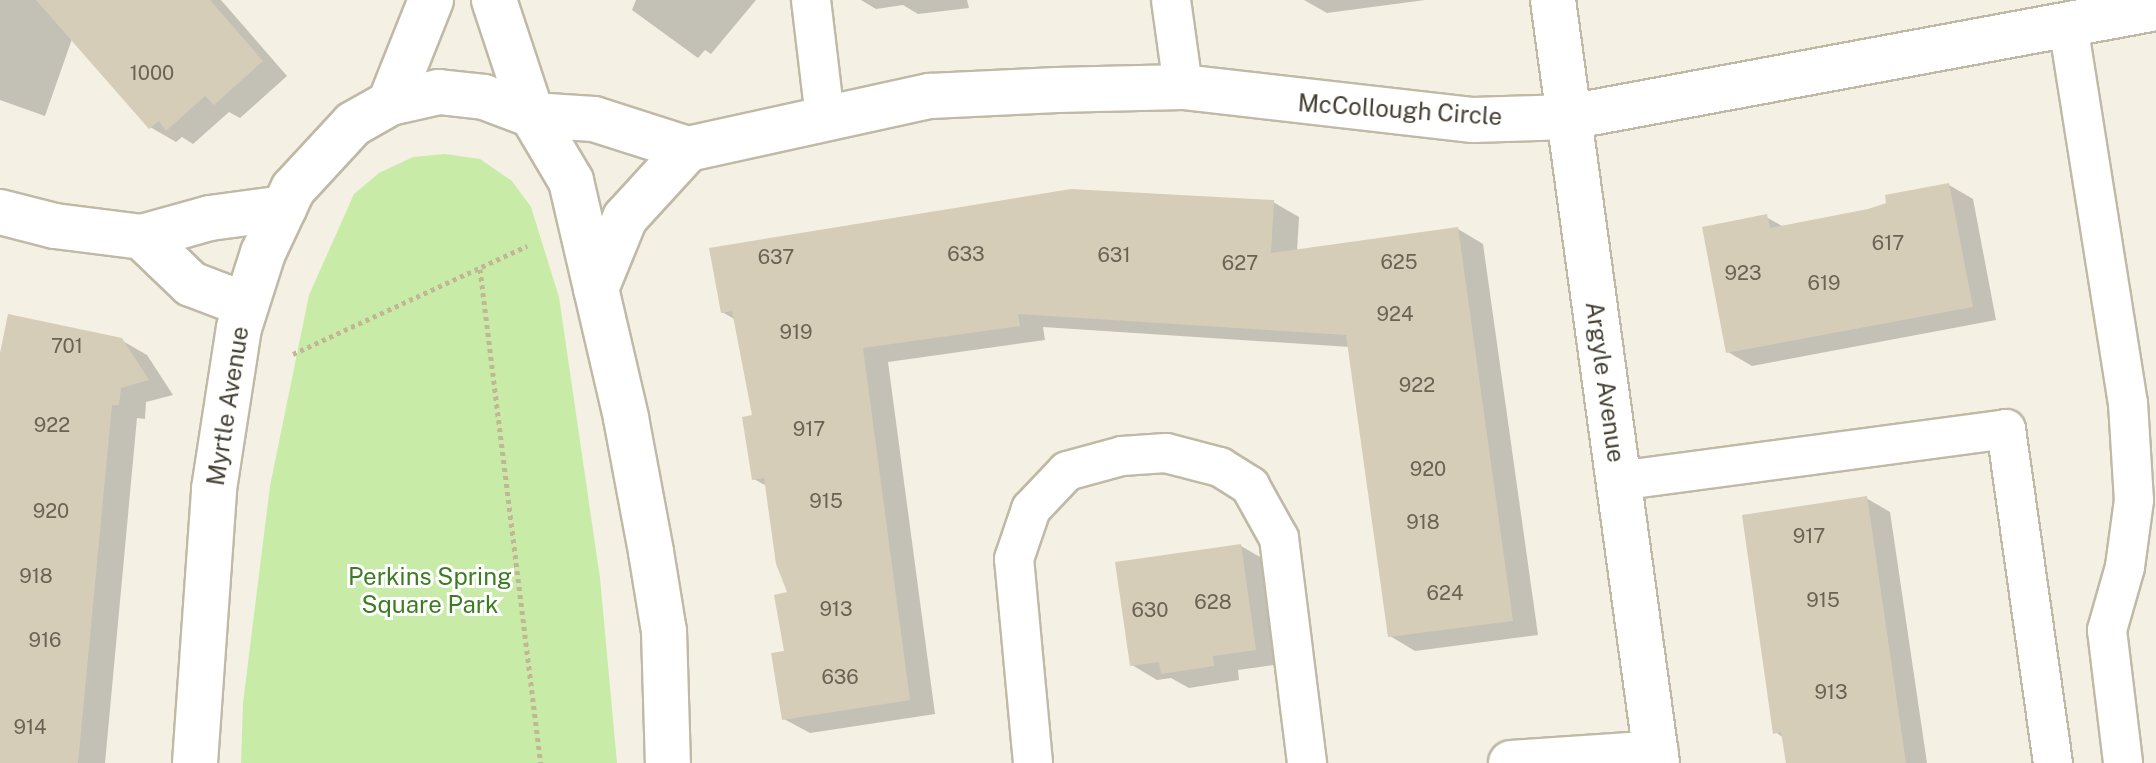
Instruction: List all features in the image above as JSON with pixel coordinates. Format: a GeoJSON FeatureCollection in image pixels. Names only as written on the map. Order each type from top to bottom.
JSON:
{"type":"FeatureCollection","features":[{"type":"Feature","properties":{"kind":"street"},"geometry":{"type":"LineString","coordinates":[[390,103],[431,0]]}},
{"type":"Feature","properties":{"kind":"street"},"geometry":{"type":"LineString","coordinates":[[494,0],[532,115],[571,181],[626,418],[664,631],[668,763]]}},
{"type":"Feature","properties":{"kind":"street","name":"Argyle Avenue"},"geometry":{"type":"LineString","coordinates":[[1553,0],[1656,758]]}},
{"type":"Feature","properties":{"kind":"street","name":"McCollough Circle"},"geometry":{"type":"LineString","coordinates":[[688,149],[930,96],[1183,87],[1473,120],[1569,117],[2156,8]]}},
{"type":"Feature","properties":{"kind":"street","name":"Myrtle Avenue"},"geometry":{"type":"LineString","coordinates":[[195,763],[214,489],[246,305],[284,208],[318,157],[353,124],[390,103],[439,92],[484,97],[532,115]]}},
{"type":"Feature","properties":{"kind":"street"},"geometry":{"type":"LineString","coordinates":[[532,115],[594,119],[688,149],[625,218],[596,289]]}},
{"type":"Feature","properties":{"kind":"street"},"geometry":{"type":"LineString","coordinates":[[0,212],[55,226],[142,237],[210,218],[284,208]]}},
{"type":"Feature","properties":{"kind":"street"},"geometry":{"type":"LineString","coordinates":[[142,237],[191,284],[246,305]]}},
{"type":"Feature","properties":{"kind":"street"},"geometry":{"type":"LineString","coordinates":[[1511,763],[1656,758]]}},
{"type":"Feature","properties":{"kind":"lane"},"geometry":{"type":"LineString","coordinates":[[811,0],[825,118]]}},
{"type":"Feature","properties":{"kind":"lane"},"geometry":{"type":"LineString","coordinates":[[1171,0],[1183,87]]}},
{"type":"Feature","properties":{"kind":"lane"},"geometry":{"type":"LineString","coordinates":[[2068,25],[2128,403],[2134,500],[2125,567],[2107,630],[2123,763]]}},
{"type":"Feature","properties":{"kind":"lane"},"geometry":{"type":"LineString","coordinates":[[1618,481],[2006,429],[2053,763]]}},
{"type":"Feature","properties":{"kind":"lane"},"geometry":{"type":"LineString","coordinates":[[1033,763],[1014,559],[1031,509],[1067,471],[1122,456],[1166,453],[1220,467],[1250,486],[1279,538],[1307,763]]}},
{"type":"Feature","properties":{"kind":"path"},"geometry":{"type":"LineString","coordinates":[[283,361],[541,238]]}},
{"type":"Feature","properties":{"kind":"path"},"geometry":{"type":"LineString","coordinates":[[480,269],[541,763]]}},
{"type":"Feature","properties":{"kind":"green space","name":"Perkins Spring Square Park"},"geometry":{"type":"Polygon","coordinates":[[[445,154],[480,159],[512,181],[531,207],[559,297],[600,578],[617,763],[241,763],[243,703],[270,486],[309,295],[354,194],[379,173],[413,157],[445,154]]]}},
{"type":"Feature","properties":{"kind":"building"},"geometry":{"type":"Polygon","coordinates":[[[36,0],[210,0],[263,61],[214,105],[205,96],[166,131],[159,121],[149,129],[36,0]]]}},
{"type":"Feature","properties":{"kind":"building"},"geometry":{"type":"Polygon","coordinates":[[[1949,183],[1973,307],[1726,353],[1702,227],[1767,214],[1770,228],[1868,209],[1886,203],[1885,195],[1949,183]]]}},
{"type":"Feature","properties":{"kind":"building"},"geometry":{"type":"Polygon","coordinates":[[[1071,189],[1274,200],[1271,253],[1458,227],[1513,621],[1388,637],[1346,335],[1018,314],[1020,326],[863,348],[910,700],[782,720],[771,653],[784,651],[774,595],[787,592],[776,564],[764,478],[752,480],[742,417],[752,415],[732,311],[721,313],[709,248],[1071,189]]]}},
{"type":"Feature","properties":{"kind":"building"},"geometry":{"type":"Polygon","coordinates":[[[8,314],[122,338],[149,380],[121,388],[119,405],[112,405],[78,763],[0,763],[0,353],[8,314]]]}},
{"type":"Feature","properties":{"kind":"building"},"geometry":{"type":"Polygon","coordinates":[[[1867,496],[1906,763],[1786,763],[1781,732],[1773,734],[1742,515],[1867,496]]]}},
{"type":"Feature","properties":{"kind":"building"},"geometry":{"type":"Polygon","coordinates":[[[1241,544],[1256,650],[1213,656],[1214,666],[1161,674],[1159,662],[1130,666],[1115,562],[1241,544]]]}}]}
